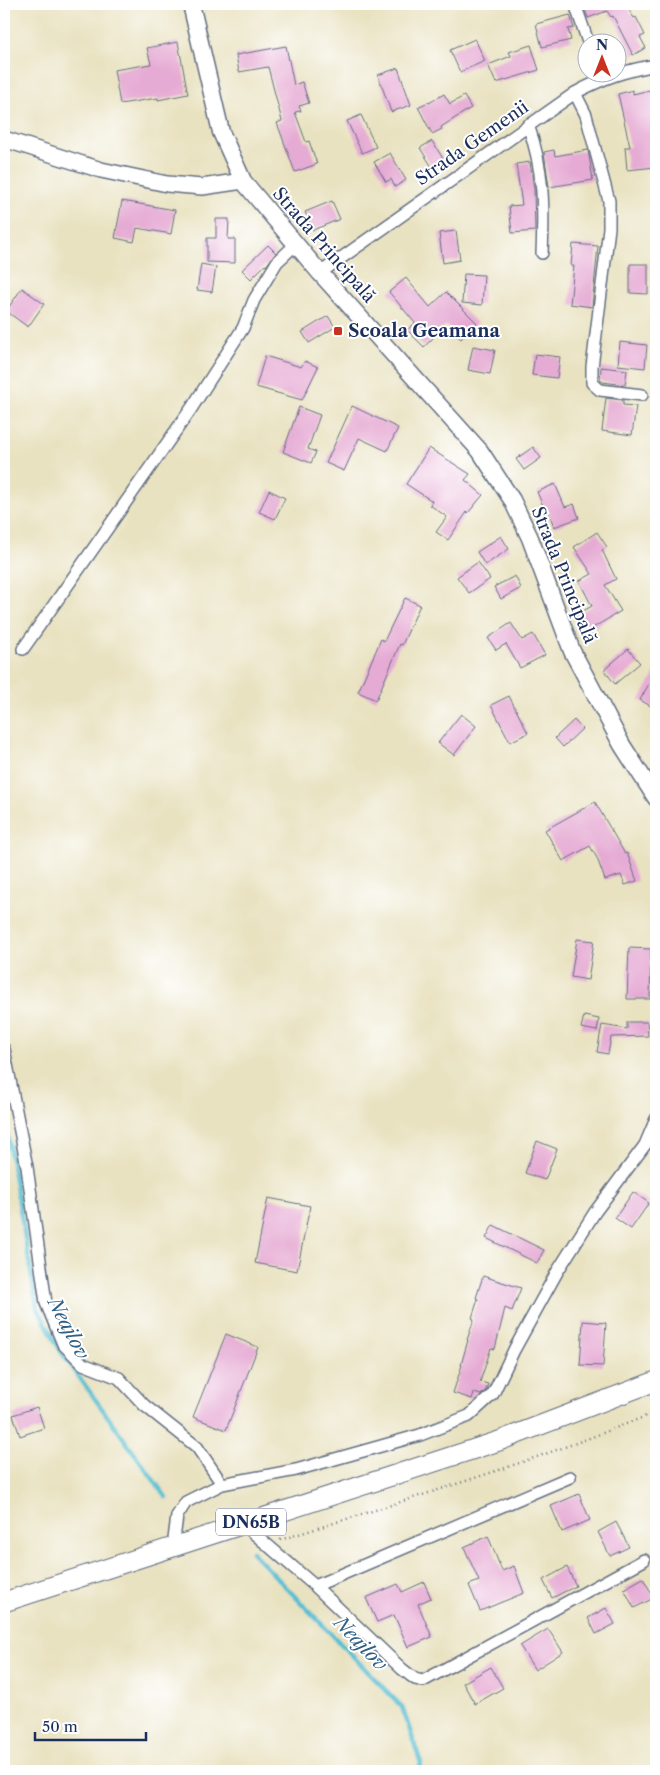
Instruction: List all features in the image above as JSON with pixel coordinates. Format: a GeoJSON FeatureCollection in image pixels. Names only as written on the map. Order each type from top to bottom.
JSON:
{"type":"FeatureCollection","features":[{"type":"Feature","properties":{"kind":"main road","name":"Strada Principală"},"geometry":{"type":"LineString","coordinates":[[190,4],[221,132],[242,181],[295,245],[438,402],[480,451],[491,467],[512,500],[530,538],[572,651],[622,745],[656,798]]}},
{"type":"Feature","properties":{"kind":"main road","name":"DN65B"},"geometry":{"type":"LineString","coordinates":[[4,1602],[499,1441],[656,1381]]}},
{"type":"Feature","properties":{"kind":"street"},"geometry":{"type":"LineString","coordinates":[[575,4],[585,32]]}},
{"type":"Feature","properties":{"kind":"street","name":"Strada Gemenii"},"geometry":{"type":"LineString","coordinates":[[628,71],[656,65]]}},
{"type":"Feature","properties":{"kind":"street","name":"Strada Gemenii"},"geometry":{"type":"LineString","coordinates":[[320,273],[591,82]]}},
{"type":"Feature","properties":{"kind":"street"},"geometry":{"type":"LineString","coordinates":[[575,93],[586,114],[608,201],[608,228],[592,367],[592,383],[600,390],[642,396]]}},
{"type":"Feature","properties":{"kind":"street"},"geometry":{"type":"LineString","coordinates":[[528,125],[537,148],[544,204],[542,253]]}},
{"type":"Feature","properties":{"kind":"street"},"geometry":{"type":"LineString","coordinates":[[4,139],[101,170],[167,184],[202,187],[242,181]]}},
{"type":"Feature","properties":{"kind":"street"},"geometry":{"type":"LineString","coordinates":[[23,649],[221,364],[242,328],[254,300],[277,262],[295,245]]}},
{"type":"Feature","properties":{"kind":"street"},"geometry":{"type":"LineString","coordinates":[[4,1049],[27,1167],[46,1303],[63,1344],[83,1364],[119,1378],[144,1405],[197,1446],[222,1484]]}},
{"type":"Feature","properties":{"kind":"street"},"geometry":{"type":"LineString","coordinates":[[173,1547],[177,1516],[186,1502],[222,1484],[296,1470],[420,1435],[469,1416],[493,1394],[514,1350],[557,1272],[595,1212],[644,1145],[656,1119]]}},
{"type":"Feature","properties":{"kind":"street"},"geometry":{"type":"LineString","coordinates":[[315,1586],[570,1476]]}},
{"type":"Feature","properties":{"kind":"street"},"geometry":{"type":"LineString","coordinates":[[243,1524],[315,1586],[402,1669],[415,1679],[423,1681],[644,1560]]}},
{"type":"Feature","properties":{"kind":"path"},"geometry":{"type":"LineString","coordinates":[[266,1544],[616,1429],[656,1412]]}},
{"type":"Feature","properties":{"kind":"building"},"geometry":{"type":"Polygon","coordinates":[[[583,4],[632,4],[627,7],[634,18],[636,17],[645,35],[640,37],[646,48],[633,55],[628,45],[628,32],[621,32],[613,16],[611,17],[607,11],[588,18],[583,4]]]}},
{"type":"Feature","properties":{"kind":"building"},"geometry":{"type":"Polygon","coordinates":[[[570,15],[574,28],[568,29],[571,40],[542,47],[536,24],[570,15]]]}},
{"type":"Feature","properties":{"kind":"building"},"geometry":{"type":"Polygon","coordinates":[[[475,39],[485,61],[460,72],[450,50],[475,39]]]}},
{"type":"Feature","properties":{"kind":"building"},"geometry":{"type":"Polygon","coordinates":[[[178,42],[188,94],[158,100],[158,98],[120,104],[114,70],[151,64],[147,48],[178,42]]]}},
{"type":"Feature","properties":{"kind":"building"},"geometry":{"type":"Polygon","coordinates":[[[531,45],[539,70],[496,83],[488,65],[511,56],[509,52],[531,45]]]}},
{"type":"Feature","properties":{"kind":"building"},"geometry":{"type":"Polygon","coordinates":[[[286,46],[294,85],[302,82],[309,103],[299,106],[301,111],[295,112],[306,142],[309,141],[317,164],[295,172],[277,123],[282,121],[268,67],[239,72],[236,55],[286,46]]]}},
{"type":"Feature","properties":{"kind":"building"},"geometry":{"type":"Polygon","coordinates":[[[398,68],[411,105],[391,112],[378,75],[398,68]]]}},
{"type":"Feature","properties":{"kind":"building"},"geometry":{"type":"Polygon","coordinates":[[[654,89],[656,100],[656,167],[627,170],[625,147],[630,147],[618,94],[633,90],[633,94],[654,89]]]}},
{"type":"Feature","properties":{"kind":"building"},"geometry":{"type":"Polygon","coordinates":[[[444,94],[450,104],[464,96],[471,108],[432,134],[418,107],[444,94]]]}},
{"type":"Feature","properties":{"kind":"building"},"geometry":{"type":"Polygon","coordinates":[[[361,115],[376,147],[362,153],[347,121],[361,115]]]}},
{"type":"Feature","properties":{"kind":"building"},"geometry":{"type":"Polygon","coordinates":[[[432,141],[444,160],[432,167],[420,148],[432,141]]]}},
{"type":"Feature","properties":{"kind":"building"},"geometry":{"type":"Polygon","coordinates":[[[554,150],[555,156],[588,150],[593,180],[549,187],[544,152],[554,150]]]}},
{"type":"Feature","properties":{"kind":"building"},"geometry":{"type":"Polygon","coordinates":[[[390,153],[406,180],[395,187],[391,179],[386,182],[374,162],[390,153]]]}},
{"type":"Feature","properties":{"kind":"building"},"geometry":{"type":"Polygon","coordinates":[[[530,162],[534,189],[535,231],[512,233],[509,206],[522,205],[516,164],[530,162]]]}},
{"type":"Feature","properties":{"kind":"building"},"geometry":{"type":"Polygon","coordinates":[[[122,201],[175,210],[171,234],[137,228],[134,242],[115,238],[122,201]]]}},
{"type":"Feature","properties":{"kind":"building"},"geometry":{"type":"Polygon","coordinates":[[[332,201],[340,219],[313,230],[305,212],[332,201]]]}},
{"type":"Feature","properties":{"kind":"building"},"geometry":{"type":"Polygon","coordinates":[[[216,219],[229,219],[228,239],[235,239],[235,263],[207,262],[207,238],[216,238],[216,219]]]}},
{"type":"Feature","properties":{"kind":"building"},"geometry":{"type":"Polygon","coordinates":[[[456,231],[460,260],[443,263],[439,233],[456,231]]]}},
{"type":"Feature","properties":{"kind":"building"},"geometry":{"type":"Polygon","coordinates":[[[573,244],[598,246],[592,307],[570,304],[574,266],[571,266],[573,244]]]}},
{"type":"Feature","properties":{"kind":"building"},"geometry":{"type":"Polygon","coordinates":[[[268,245],[276,253],[266,266],[251,279],[242,270],[268,245]]]}},
{"type":"Feature","properties":{"kind":"building"},"geometry":{"type":"Polygon","coordinates":[[[201,264],[216,267],[212,292],[197,290],[201,264]]]}},
{"type":"Feature","properties":{"kind":"building"},"geometry":{"type":"Polygon","coordinates":[[[630,264],[648,264],[648,294],[630,293],[630,264]]]}},
{"type":"Feature","properties":{"kind":"building"},"geometry":{"type":"Polygon","coordinates":[[[464,274],[484,275],[482,305],[462,303],[464,274]]]}},
{"type":"Feature","properties":{"kind":"building"},"geometry":{"type":"Polygon","coordinates":[[[406,278],[430,307],[446,292],[477,323],[461,339],[446,325],[424,347],[407,330],[415,323],[389,292],[406,278]]]}},
{"type":"Feature","properties":{"kind":"building"},"geometry":{"type":"Polygon","coordinates":[[[22,288],[44,304],[28,327],[6,311],[22,288]]]}},
{"type":"Feature","properties":{"kind":"building"},"geometry":{"type":"Polygon","coordinates":[[[328,316],[335,327],[309,343],[302,332],[328,316]]]}},
{"type":"Feature","properties":{"kind":"building"},"geometry":{"type":"Polygon","coordinates":[[[620,342],[647,345],[645,368],[618,365],[620,342]]]}},
{"type":"Feature","properties":{"kind":"building"},"geometry":{"type":"Polygon","coordinates":[[[473,346],[495,350],[490,374],[468,370],[473,346]]]}},
{"type":"Feature","properties":{"kind":"building"},"geometry":{"type":"Polygon","coordinates":[[[535,354],[560,357],[557,378],[532,375],[535,354]]]}},
{"type":"Feature","properties":{"kind":"building"},"geometry":{"type":"Polygon","coordinates":[[[265,356],[301,367],[305,361],[318,367],[302,400],[256,387],[265,356]]]}},
{"type":"Feature","properties":{"kind":"building"},"geometry":{"type":"Polygon","coordinates":[[[601,367],[627,370],[625,385],[600,380],[601,367]]]}},
{"type":"Feature","properties":{"kind":"building"},"geometry":{"type":"Polygon","coordinates":[[[606,398],[623,400],[623,405],[636,406],[632,435],[602,431],[606,398]]]}},
{"type":"Feature","properties":{"kind":"building"},"geometry":{"type":"Polygon","coordinates":[[[352,406],[398,428],[387,451],[359,438],[344,471],[326,463],[352,406]]]}},
{"type":"Feature","properties":{"kind":"building"},"geometry":{"type":"Polygon","coordinates":[[[299,407],[320,415],[308,449],[316,452],[311,463],[283,452],[299,407]]]}},
{"type":"Feature","properties":{"kind":"building"},"geometry":{"type":"Polygon","coordinates":[[[533,447],[541,458],[524,470],[516,459],[533,447]]]}},
{"type":"Feature","properties":{"kind":"building"},"geometry":{"type":"Polygon","coordinates":[[[429,448],[470,474],[465,480],[483,495],[467,512],[448,540],[436,532],[447,517],[430,505],[432,501],[406,484],[429,448]]]}},
{"type":"Feature","properties":{"kind":"building"},"geometry":{"type":"Polygon","coordinates":[[[555,484],[565,507],[574,504],[579,518],[554,527],[547,507],[544,508],[537,492],[555,484]]]}},
{"type":"Feature","properties":{"kind":"building"},"geometry":{"type":"Polygon","coordinates":[[[269,490],[285,498],[275,519],[259,512],[269,490]]]}},
{"type":"Feature","properties":{"kind":"building"},"geometry":{"type":"Polygon","coordinates":[[[597,532],[607,547],[602,550],[616,579],[605,585],[621,611],[586,632],[576,615],[592,606],[579,581],[592,574],[574,547],[597,532]]]}},
{"type":"Feature","properties":{"kind":"building"},"geometry":{"type":"Polygon","coordinates":[[[501,536],[509,549],[485,565],[477,552],[501,536]]]}},
{"type":"Feature","properties":{"kind":"building"},"geometry":{"type":"Polygon","coordinates":[[[478,562],[490,579],[469,593],[457,577],[478,562]]]}},
{"type":"Feature","properties":{"kind":"building"},"geometry":{"type":"Polygon","coordinates":[[[515,576],[521,588],[501,599],[494,587],[515,576]]]}},
{"type":"Feature","properties":{"kind":"building"},"geometry":{"type":"Polygon","coordinates":[[[405,598],[420,605],[402,645],[400,644],[376,700],[358,692],[381,639],[384,641],[405,598]]]}},
{"type":"Feature","properties":{"kind":"building"},"geometry":{"type":"Polygon","coordinates":[[[511,623],[522,640],[533,634],[545,655],[520,668],[506,644],[496,650],[488,638],[511,623]]]}},
{"type":"Feature","properties":{"kind":"building"},"geometry":{"type":"Polygon","coordinates":[[[628,649],[640,663],[615,684],[604,670],[628,649]]]}},
{"type":"Feature","properties":{"kind":"building"},"geometry":{"type":"Polygon","coordinates":[[[656,671],[656,709],[640,700],[656,671]]]}},
{"type":"Feature","properties":{"kind":"building"},"geometry":{"type":"Polygon","coordinates":[[[509,696],[528,733],[510,742],[491,705],[509,696]]]}},
{"type":"Feature","properties":{"kind":"building"},"geometry":{"type":"Polygon","coordinates":[[[461,714],[476,726],[454,755],[438,743],[461,714]]]}},
{"type":"Feature","properties":{"kind":"building"},"geometry":{"type":"Polygon","coordinates":[[[574,720],[582,729],[563,747],[555,738],[574,720]]]}},
{"type":"Feature","properties":{"kind":"building"},"geometry":{"type":"Polygon","coordinates":[[[595,802],[625,854],[627,853],[637,881],[625,885],[621,875],[605,880],[597,858],[590,846],[563,861],[545,830],[595,802]]]}},
{"type":"Feature","properties":{"kind":"building"},"geometry":{"type":"Polygon","coordinates":[[[577,939],[594,941],[588,980],[571,977],[577,939]]]}},
{"type":"Feature","properties":{"kind":"building"},"geometry":{"type":"Polygon","coordinates":[[[629,948],[651,949],[650,999],[627,999],[629,948]]]}},
{"type":"Feature","properties":{"kind":"building"},"geometry":{"type":"Polygon","coordinates":[[[584,1016],[599,1019],[597,1031],[581,1028],[584,1016]]]}},
{"type":"Feature","properties":{"kind":"building"},"geometry":{"type":"Polygon","coordinates":[[[627,1022],[647,1022],[648,1036],[611,1037],[608,1054],[597,1052],[602,1025],[627,1029],[627,1022]]]}},
{"type":"Feature","properties":{"kind":"building"},"geometry":{"type":"Polygon","coordinates":[[[537,1141],[557,1149],[545,1180],[525,1173],[537,1141]]]}},
{"type":"Feature","properties":{"kind":"building"},"geometry":{"type":"Polygon","coordinates":[[[633,1192],[649,1203],[631,1229],[615,1218],[633,1192]]]}},
{"type":"Feature","properties":{"kind":"building"},"geometry":{"type":"Polygon","coordinates":[[[268,1198],[310,1206],[297,1271],[255,1263],[268,1198]]]}},
{"type":"Feature","properties":{"kind":"building"},"geometry":{"type":"Polygon","coordinates":[[[493,1225],[544,1250],[537,1263],[486,1238],[493,1225]]]}},
{"type":"Feature","properties":{"kind":"building"},"geometry":{"type":"Polygon","coordinates":[[[483,1276],[521,1288],[512,1311],[505,1308],[495,1349],[491,1348],[480,1382],[488,1384],[486,1390],[481,1395],[474,1393],[472,1399],[453,1393],[474,1319],[472,1318],[478,1299],[476,1298],[483,1276]]]}},
{"type":"Feature","properties":{"kind":"building"},"geometry":{"type":"Polygon","coordinates":[[[583,1321],[606,1323],[603,1366],[580,1365],[583,1321]]]}},
{"type":"Feature","properties":{"kind":"building"},"geometry":{"type":"Polygon","coordinates":[[[226,1334],[258,1347],[226,1430],[193,1417],[226,1334]]]}},
{"type":"Feature","properties":{"kind":"building"},"geometry":{"type":"Polygon","coordinates":[[[37,1407],[44,1428],[20,1436],[13,1415],[37,1407]]]}},
{"type":"Feature","properties":{"kind":"building"},"geometry":{"type":"Polygon","coordinates":[[[579,1494],[590,1520],[562,1532],[551,1506],[579,1494]]]}},
{"type":"Feature","properties":{"kind":"building"},"geometry":{"type":"Polygon","coordinates":[[[616,1522],[629,1547],[610,1556],[598,1532],[616,1522]]]}},
{"type":"Feature","properties":{"kind":"building"},"geometry":{"type":"Polygon","coordinates":[[[488,1536],[502,1571],[514,1566],[524,1593],[480,1611],[469,1585],[479,1581],[464,1547],[488,1536]]]}},
{"type":"Feature","properties":{"kind":"building"},"geometry":{"type":"Polygon","coordinates":[[[567,1567],[576,1586],[552,1598],[543,1580],[567,1567]]]}},
{"type":"Feature","properties":{"kind":"building"},"geometry":{"type":"Polygon","coordinates":[[[643,1578],[654,1598],[634,1608],[624,1589],[643,1578]]]}},
{"type":"Feature","properties":{"kind":"building"},"geometry":{"type":"Polygon","coordinates":[[[424,1582],[431,1598],[418,1604],[432,1637],[408,1647],[394,1615],[377,1622],[366,1598],[398,1584],[402,1592],[424,1582]]]}},
{"type":"Feature","properties":{"kind":"building"},"geometry":{"type":"Polygon","coordinates":[[[606,1608],[615,1624],[596,1634],[588,1618],[606,1608]]]}},
{"type":"Feature","properties":{"kind":"building"},"geometry":{"type":"Polygon","coordinates":[[[548,1629],[563,1652],[535,1670],[520,1646],[548,1629]]]}},
{"type":"Feature","properties":{"kind":"building"},"geometry":{"type":"Polygon","coordinates":[[[491,1667],[503,1688],[475,1704],[463,1683],[491,1667]]]}},
{"type":"Feature","properties":{"kind":"waterway","name":"Neajlov"},"geometry":{"type":"LineString","coordinates":[[4,1116],[37,1307],[61,1352],[166,1497]]}},
{"type":"Feature","properties":{"kind":"waterway","name":"Neajlov"},"geometry":{"type":"LineString","coordinates":[[252,1552],[402,1707],[421,1763],[418,1771]]}},
{"type":"Feature","properties":{"kind":"place","name":"Scoala Geamana"},"geometry":{"type":"Point","coordinates":[338,331]}}]}
